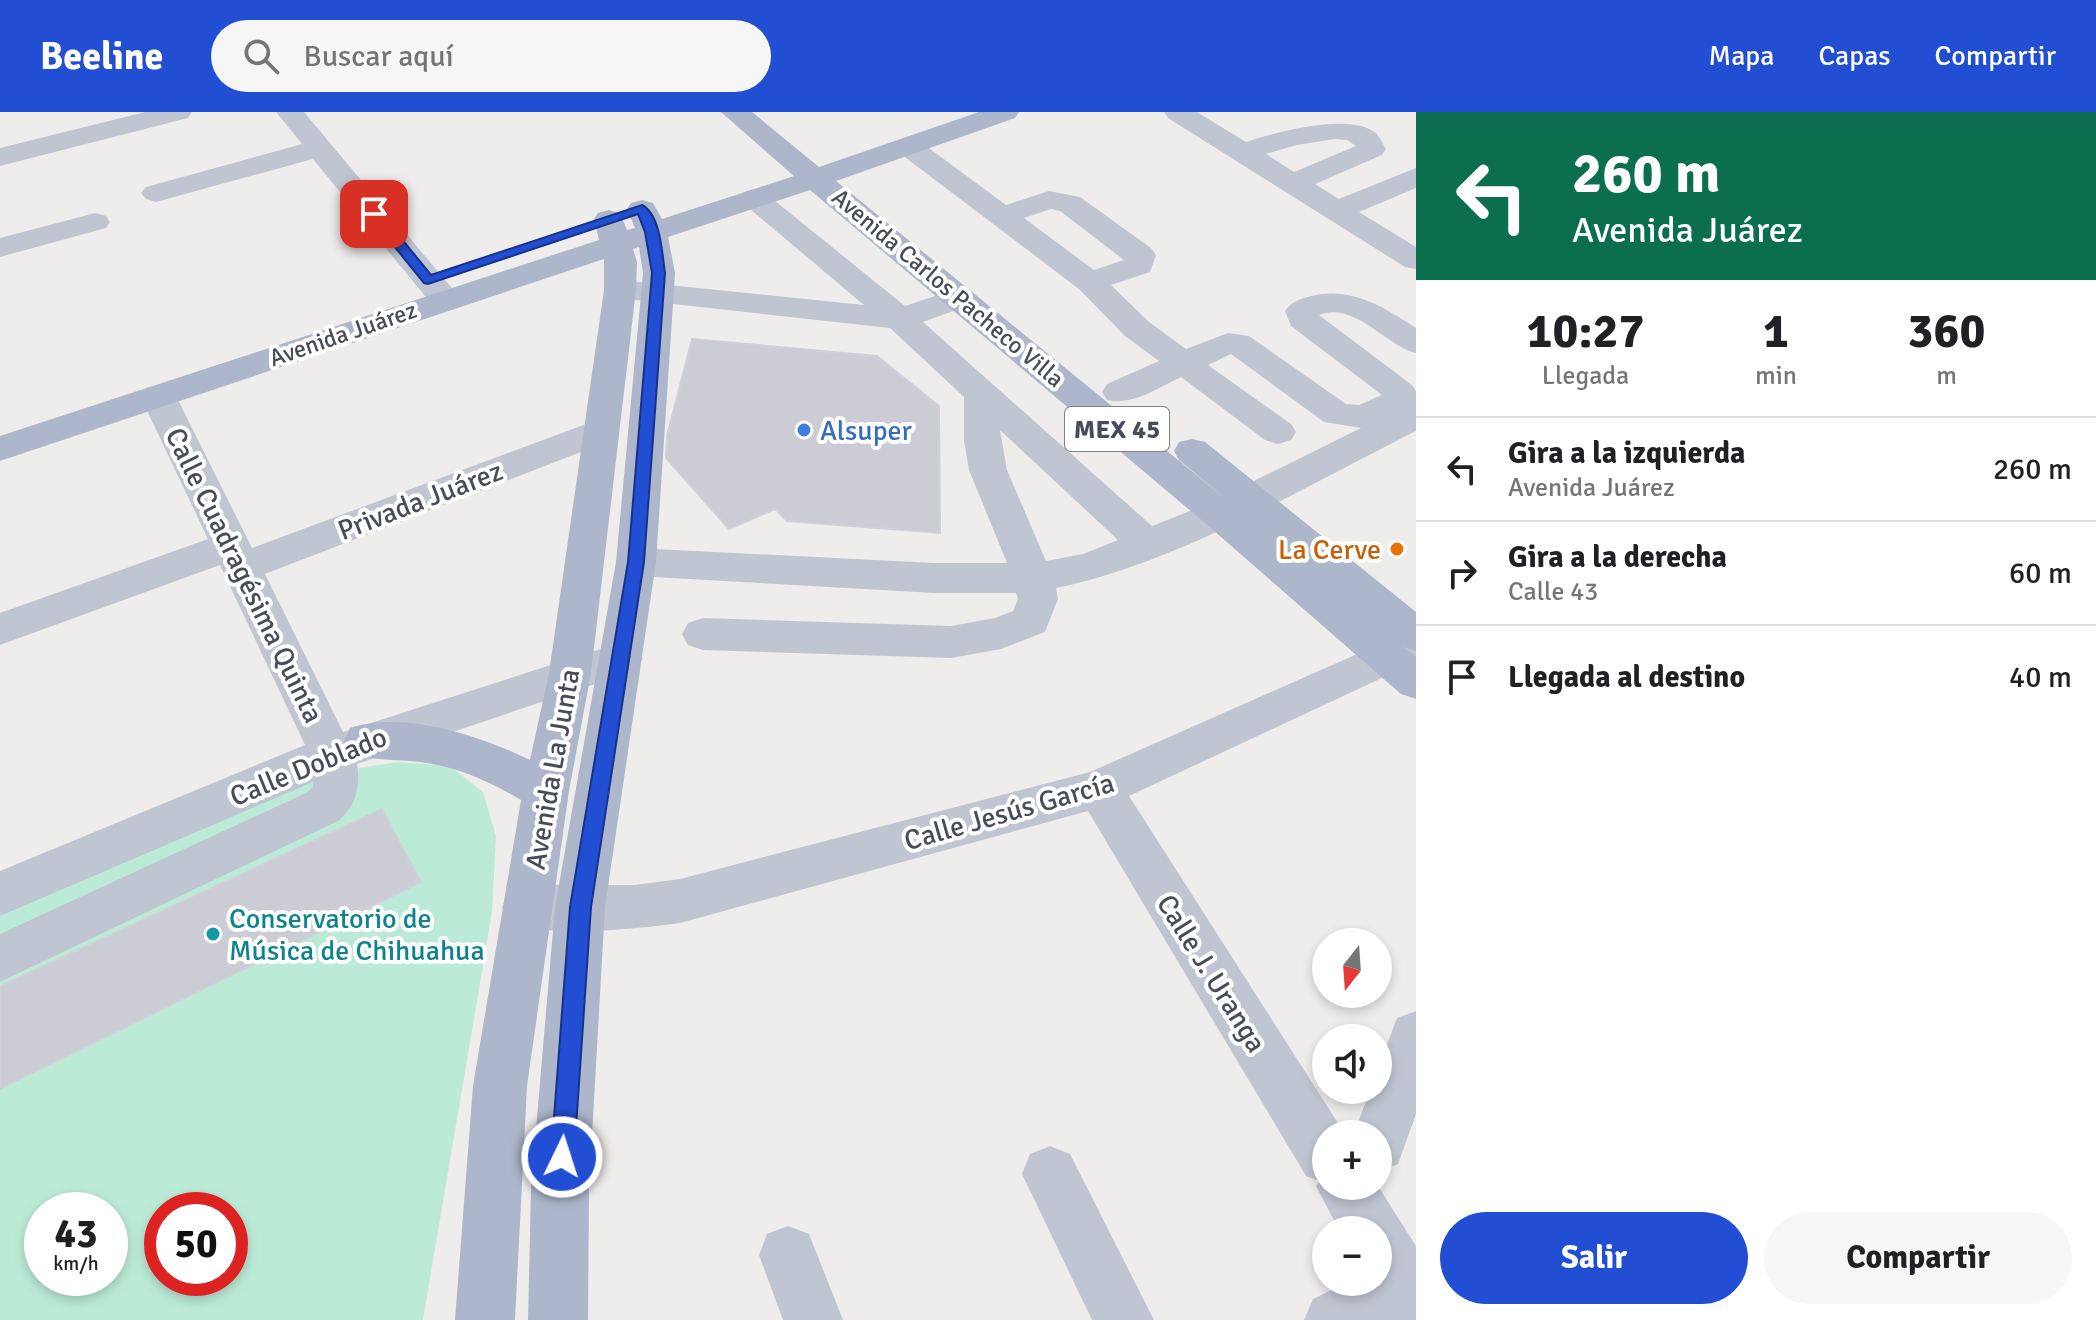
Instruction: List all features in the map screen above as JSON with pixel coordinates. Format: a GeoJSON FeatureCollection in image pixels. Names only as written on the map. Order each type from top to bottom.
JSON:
{"type":"FeatureCollection","features":[{"type":"Feature","properties":{"kind":"main road","name":"Avenida Carlos Pacheco Villa"},"geometry":{"type":"LineString","coordinates":[[735,112],[820,164],[1119,392],[1234,506]]}},
{"type":"Feature","properties":{"kind":"main road","name":"Avenida Juárez"},"geometry":{"type":"LineString","coordinates":[[0,423],[437,290],[820,164],[950,112]]}},
{"type":"Feature","properties":{"kind":"main road","name":"Avenida Juárez"},"geometry":{"type":"LineString","coordinates":[[630,226],[754,198],[820,164],[908,146],[1005,112]]}},
{"type":"Feature","properties":{"kind":"main road","name":"Avenida Carlos Pacheco Villa"},"geometry":{"type":"LineString","coordinates":[[820,164],[959,298],[1234,506],[1409,655]]}},
{"type":"Feature","properties":{"kind":"main road","name":"Avenida La Junta"},"geometry":{"type":"LineString","coordinates":[[558,1320],[560,1188],[580,907],[636,562],[638,291],[630,226]]}},
{"type":"Feature","properties":{"kind":"main road","name":"Avenida Juárez"},"geometry":{"type":"LineString","coordinates":[[0,449],[158,396],[437,290]]}},
{"type":"Feature","properties":{"kind":"main road","name":"Avenida La Junta"},"geometry":{"type":"LineString","coordinates":[[485,1320],[500,1086],[546,791],[570,673],[599,432],[638,291]]}},
{"type":"Feature","properties":{"kind":"main road"},"geometry":{"type":"LineString","coordinates":[[349,747],[407,742],[463,750],[500,764],[546,791]]}},
{"type":"Feature","properties":{"kind":"street"},"geometry":{"type":"LineString","coordinates":[[0,157],[178,112]]}},
{"type":"Feature","properties":{"kind":"street"},"geometry":{"type":"LineString","coordinates":[[290,112],[437,290]]}},
{"type":"Feature","properties":{"kind":"street"},"geometry":{"type":"LineString","coordinates":[[1178,112],[1416,260]]}},
{"type":"Feature","properties":{"kind":"street"},"geometry":{"type":"LineString","coordinates":[[1245,152],[1314,126],[1358,130],[1370,140],[1372,149],[1293,183]]}},
{"type":"Feature","properties":{"kind":"street"},"geometry":{"type":"LineString","coordinates":[[908,146],[1090,282],[1122,316],[1278,432]]}},
{"type":"Feature","properties":{"kind":"street"},"geometry":{"type":"LineString","coordinates":[[156,193],[320,148]]}},
{"type":"Feature","properties":{"kind":"street"},"geometry":{"type":"LineString","coordinates":[[1336,211],[1416,177]]}},
{"type":"Feature","properties":{"kind":"street"},"geometry":{"type":"LineString","coordinates":[[754,198],[900,319],[1147,544]]}},
{"type":"Feature","properties":{"kind":"street"},"geometry":{"type":"LineString","coordinates":[[1002,216],[1059,200],[1069,203],[1140,255],[1139,265],[1090,282]]}},
{"type":"Feature","properties":{"kind":"street"},"geometry":{"type":"LineString","coordinates":[[0,248],[95,222]]}},
{"type":"Feature","properties":{"kind":"street"},"geometry":{"type":"LineString","coordinates":[[638,291],[900,319],[959,298]]}},
{"type":"Feature","properties":{"kind":"street"},"geometry":{"type":"LineString","coordinates":[[1119,392],[1228,343],[1237,343],[1337,414],[1362,417],[1400,401],[1400,393],[1303,319],[1301,311],[1312,305],[1336,301],[1350,303],[1416,343]]}},
{"type":"Feature","properties":{"kind":"street"},"geometry":{"type":"LineString","coordinates":[[703,634],[951,642],[1001,633],[1030,621],[1038,599],[1033,578],[988,470],[982,441],[982,394]]}},
{"type":"Feature","properties":{"kind":"street","name":"Calle Cuadragésima Quinta"},"geometry":{"type":"LineString","coordinates":[[158,396],[236,557],[349,747]]}},
{"type":"Feature","properties":{"kind":"street"},"geometry":{"type":"LineString","coordinates":[[636,562],[934,578],[1033,578],[1089,567],[1147,544],[1234,506],[1416,416]]}},
{"type":"Feature","properties":{"kind":"street","name":"Privada Juárez"},"geometry":{"type":"LineString","coordinates":[[0,629],[236,557],[599,432]]}},
{"type":"Feature","properties":{"kind":"street","name":"Calle Jesús García"},"geometry":{"type":"LineString","coordinates":[[580,907],[635,907],[680,901],[1099,789],[1409,655]]}},
{"type":"Feature","properties":{"kind":"street","name":"Calle Doblado"},"geometry":{"type":"LineString","coordinates":[[0,894],[349,747],[622,658]]}},
{"type":"Feature","properties":{"kind":"street"},"geometry":{"type":"LineString","coordinates":[[0,959],[327,804],[334,793],[337,776],[349,747]]}},
{"type":"Feature","properties":{"kind":"street","name":"Calle J. Uranga"},"geometry":{"type":"LineString","coordinates":[[1099,789],[1312,1133]]}},
{"type":"Feature","properties":{"kind":"street"},"geometry":{"type":"LineString","coordinates":[[527,907],[580,907]]}},
{"type":"Feature","properties":{"kind":"street"},"geometry":{"type":"LineString","coordinates":[[1386,1120],[1416,1036]]}},
{"type":"Feature","properties":{"kind":"street"},"geometry":{"type":"LineString","coordinates":[[1050,1174],[1124,1320]]}},
{"type":"Feature","properties":{"kind":"street"},"geometry":{"type":"LineString","coordinates":[[788,1255],[813,1320]]}},
{"type":"Feature","properties":{"kind":"street"},"geometry":{"type":"LineString","coordinates":[[1334,1320],[1346,1296]]}},
{"type":"Feature","properties":{"kind":"green space"},"geometry":{"type":"Polygon","coordinates":[[[398,762],[450,766],[483,792],[496,836],[492,912],[423,1320],[0,1320],[0,913],[321,774],[398,762]]]}},
{"type":"Feature","properties":{"kind":"building","name":"Alsuper"},"geometry":{"type":"Polygon","coordinates":[[[692,339],[877,356],[939,406],[940,533],[787,521],[775,509],[729,529],[666,458],[667,436],[692,339]]]}},
{"type":"Feature","properties":{"kind":"building","name":"Conservatorio de Música de Chihuahua"},"geometry":{"type":"Polygon","coordinates":[[[382,809],[421,882],[0,1089],[0,986],[382,809]]]}},
{"type":"Feature","properties":{"kind":"place","name":"Alsuper"},"geometry":{"type":"Point","coordinates":[804,430]}},
{"type":"Feature","properties":{"kind":"place","name":"La Cerve"},"geometry":{"type":"Point","coordinates":[1397,549]}},
{"type":"Feature","properties":{"kind":"place","name":"Conservatorio de Música de Chihuahua"},"geometry":{"type":"Point","coordinates":[213,934]}},
{"type":"Feature","properties":{"kind":"route"},"geometry":{"type":"LineString","coordinates":[[374,214],[428,280],[642,209],[652,232],[659,273],[636,562],[580,907],[562,1157]]}}]}
